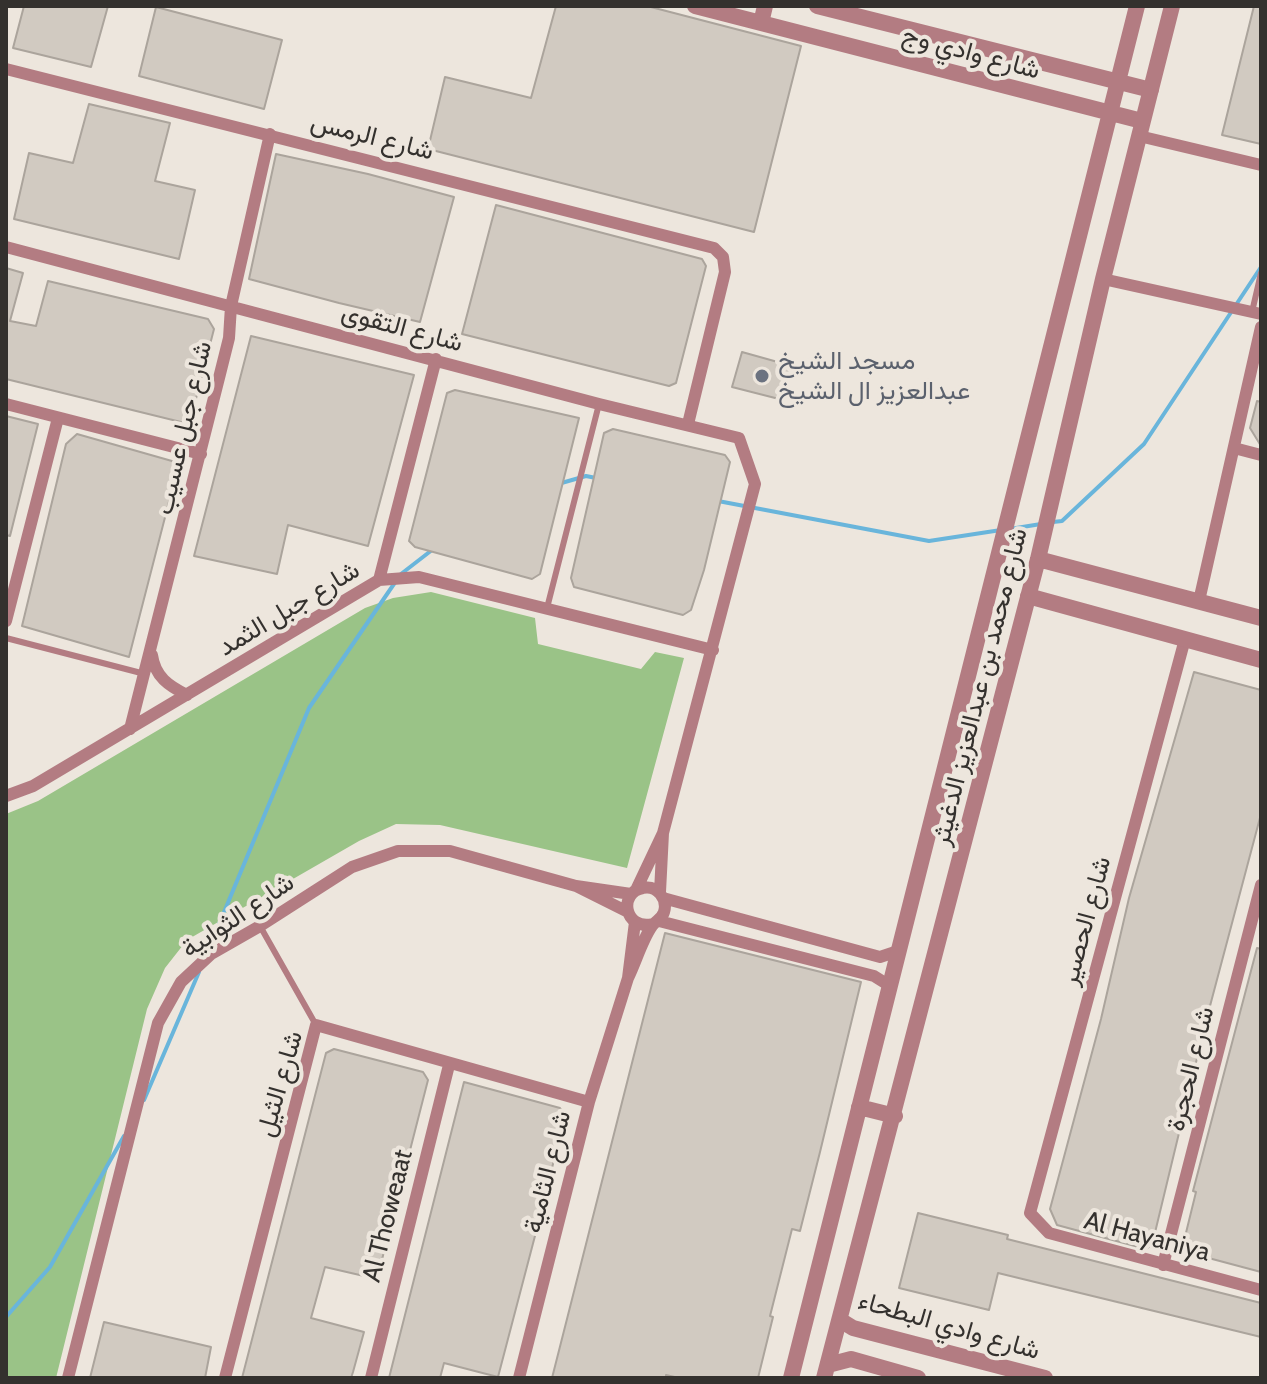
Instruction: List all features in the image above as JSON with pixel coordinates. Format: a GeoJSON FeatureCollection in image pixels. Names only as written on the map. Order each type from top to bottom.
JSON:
{"type":"FeatureCollection","features":[{"type":"Feature","properties":{"kind":"street","name":"شارع وادي وج"},"geometry":{"type":"LineString","coordinates":[[695,6],[763,14],[1110,113],[1140,129]]}},
{"type":"Feature","properties":{"kind":"street","name":"شارع وادي وج"},"geometry":{"type":"LineString","coordinates":[[817,6],[1151,90]]}},
{"type":"Feature","properties":{"kind":"street","name":"شارع محمد بن عبدالعزيز الدغيثر"},"geometry":{"type":"LineString","coordinates":[[791,1378],[1137,6]]}},
{"type":"Feature","properties":{"kind":"street","name":"شارع محمد بن عبدالعزيز الدغيثر"},"geometry":{"type":"LineString","coordinates":[[826,1372],[1038,559],[1103,279],[1172,6]]}},
{"type":"Feature","properties":{"kind":"street","name":"شارع الرمس"},"geometry":{"type":"LineString","coordinates":[[6,69],[714,248],[723,257],[725,272],[688,424]]}},
{"type":"Feature","properties":{"kind":"street"},"geometry":{"type":"LineString","coordinates":[[1140,129],[1261,165]]}},
{"type":"Feature","properties":{"kind":"street","name":"شارع جبل عسيب"},"geometry":{"type":"LineString","coordinates":[[130,729],[229,338],[231,306],[270,134]]}},
{"type":"Feature","properties":{"kind":"street","name":"شارع التقوى"},"geometry":{"type":"LineString","coordinates":[[6,247],[599,404],[739,438],[755,484],[713,650]]}},
{"type":"Feature","properties":{"kind":"street"},"geometry":{"type":"LineString","coordinates":[[1103,279],[1256,314]]}},
{"type":"Feature","properties":{"kind":"street"},"geometry":{"type":"LineString","coordinates":[[1199,601],[1261,327]]}},
{"type":"Feature","properties":{"kind":"street"},"geometry":{"type":"LineString","coordinates":[[379,580],[436,359]]}},
{"type":"Feature","properties":{"kind":"street"},"geometry":{"type":"LineString","coordinates":[[6,404],[201,454]]}},
{"type":"Feature","properties":{"kind":"street"},"geometry":{"type":"LineString","coordinates":[[6,621],[58,418]]}},
{"type":"Feature","properties":{"kind":"street"},"geometry":{"type":"LineString","coordinates":[[1234,448],[1261,455]]}},
{"type":"Feature","properties":{"kind":"street"},"geometry":{"type":"LineString","coordinates":[[1038,559],[1261,618]]}},
{"type":"Feature","properties":{"kind":"street","name":"شارع جبل الثمد"},"geometry":{"type":"LineString","coordinates":[[6,796],[33,786],[379,580],[419,577],[713,650]]}},
{"type":"Feature","properties":{"kind":"street"},"geometry":{"type":"LineString","coordinates":[[1028,596],[1261,660]]}},
{"type":"Feature","properties":{"kind":"street","name":"شارع الحصير"},"geometry":{"type":"LineString","coordinates":[[1030,1213],[1185,639]]}},
{"type":"Feature","properties":{"kind":"street"},"geometry":{"type":"LineString","coordinates":[[152,649],[154,667],[166,684],[187,695]]}},
{"type":"Feature","properties":{"kind":"street"},"geometry":{"type":"LineString","coordinates":[[628,978],[634,892],[663,833],[713,650]]}},
{"type":"Feature","properties":{"kind":"street"},"geometry":{"type":"LineString","coordinates":[[628,978],[665,910],[661,895],[663,833]]}},
{"type":"Feature","properties":{"kind":"street","name":"شارع الثوابية"},"geometry":{"type":"LineString","coordinates":[[68,1378],[158,1023],[181,982],[211,954],[352,867],[398,851],[450,851],[576,886]]}},
{"type":"Feature","properties":{"kind":"street","name":"شارع الحجرة"},"geometry":{"type":"LineString","coordinates":[[1163,1265],[1261,885]]}},
{"type":"Feature","properties":{"kind":"street"},"geometry":{"type":"LineString","coordinates":[[576,886],[634,892],[648,887],[685,905],[880,957],[898,951]]}},
{"type":"Feature","properties":{"kind":"street"},"geometry":{"type":"LineString","coordinates":[[576,886],[647,926],[656,923],[678,924],[874,976],[890,986]]}},
{"type":"Feature","properties":{"kind":"street","name":"شارع الثامية"},"geometry":{"type":"LineString","coordinates":[[519,1378],[589,1102],[628,978]]}},
{"type":"Feature","properties":{"kind":"street","name":"شارع الثيل"},"geometry":{"type":"LineString","coordinates":[[225,1378],[316,1025],[589,1102]]}},
{"type":"Feature","properties":{"kind":"street","name":"Al Thoweaat"},"geometry":{"type":"LineString","coordinates":[[371,1378],[449,1065]]}},
{"type":"Feature","properties":{"kind":"street"},"geometry":{"type":"LineString","coordinates":[[859,1107],[895,1116]]}},
{"type":"Feature","properties":{"kind":"street","name":"Al Hayaniya"},"geometry":{"type":"LineString","coordinates":[[1030,1213],[1049,1233],[1261,1290]]}},
{"type":"Feature","properties":{"kind":"street","name":"شارع وادي البطحاء"},"geometry":{"type":"LineString","coordinates":[[840,1320],[853,1328],[1045,1378]]}},
{"type":"Feature","properties":{"kind":"street"},"geometry":{"type":"LineString","coordinates":[[826,1372],[851,1359],[918,1378]]}},
{"type":"Feature","properties":{"kind":"lane"},"geometry":{"type":"LineString","coordinates":[[1256,314],[1261,273]]}},
{"type":"Feature","properties":{"kind":"lane"},"geometry":{"type":"LineString","coordinates":[[547,608],[599,404]]}},
{"type":"Feature","properties":{"kind":"lane"},"geometry":{"type":"LineString","coordinates":[[6,638],[145,674]]}},
{"type":"Feature","properties":{"kind":"lane"},"geometry":{"type":"LineString","coordinates":[[260,926],[316,1025]]}},
{"type":"Feature","properties":{"kind":"green space"},"geometry":{"type":"Polygon","coordinates":[[[431,592],[535,618],[538,644],[641,669],[655,652],[684,658],[627,868],[440,825],[396,824],[359,841],[187,940],[165,968],[147,1009],[56,1378],[6,1378],[6,814],[38,801],[365,608],[393,598],[431,592]]]}},
{"type":"Feature","properties":{"kind":"building"},"geometry":{"type":"Polygon","coordinates":[[[24,6],[108,6],[91,67],[13,48],[24,6]]]}},
{"type":"Feature","properties":{"kind":"building"},"geometry":{"type":"Polygon","coordinates":[[[556,6],[647,6],[801,46],[754,232],[428,149],[445,77],[531,98],[556,6]]]}},
{"type":"Feature","properties":{"kind":"building"},"geometry":{"type":"Polygon","coordinates":[[[1254,6],[1261,6],[1261,144],[1222,135],[1254,6]]]}},
{"type":"Feature","properties":{"kind":"building"},"geometry":{"type":"Polygon","coordinates":[[[156,7],[282,40],[264,109],[139,76],[156,7]]]}},
{"type":"Feature","properties":{"kind":"building"},"geometry":{"type":"Polygon","coordinates":[[[89,104],[170,123],[155,181],[195,190],[179,259],[14,219],[29,153],[73,163],[89,104]]]}},
{"type":"Feature","properties":{"kind":"building"},"geometry":{"type":"Polygon","coordinates":[[[276,154],[454,197],[420,322],[249,279],[276,154]]]}},
{"type":"Feature","properties":{"kind":"building"},"geometry":{"type":"Polygon","coordinates":[[[496,205],[702,259],[706,266],[676,383],[669,386],[462,334],[496,205]]]}},
{"type":"Feature","properties":{"kind":"building"},"geometry":{"type":"Polygon","coordinates":[[[6,268],[23,273],[10,321],[36,326],[48,281],[208,319],[214,329],[191,418],[185,423],[6,379],[6,268]]]}},
{"type":"Feature","properties":{"kind":"building"},"geometry":{"type":"Polygon","coordinates":[[[251,336],[414,375],[368,546],[288,525],[277,574],[194,556],[251,336]]]}},
{"type":"Feature","properties":{"kind":"building","name":"مسجد الشيخ عبدالعزيز ال الشيخ"},"geometry":{"type":"Polygon","coordinates":[[[742,352],[792,366],[783,400],[732,387],[742,352]]]}},
{"type":"Feature","properties":{"kind":"building"},"geometry":{"type":"Polygon","coordinates":[[[455,390],[579,418],[540,574],[532,579],[415,547],[409,541],[447,393],[455,390]]]}},
{"type":"Feature","properties":{"kind":"building"},"geometry":{"type":"Polygon","coordinates":[[[1257,401],[1261,402],[1261,446],[1250,428],[1257,401]]]}},
{"type":"Feature","properties":{"kind":"building"},"geometry":{"type":"Polygon","coordinates":[[[6,416],[38,424],[10,536],[6,535],[6,416]]]}},
{"type":"Feature","properties":{"kind":"building"},"geometry":{"type":"Polygon","coordinates":[[[613,429],[725,455],[730,462],[704,570],[691,610],[683,615],[574,587],[571,578],[604,433],[613,429]]]}},
{"type":"Feature","properties":{"kind":"building"},"geometry":{"type":"Polygon","coordinates":[[[77,434],[179,463],[129,657],[22,626],[66,444],[77,434]]]}},
{"type":"Feature","properties":{"kind":"building"},"geometry":{"type":"Polygon","coordinates":[[[1194,672],[1261,690],[1261,814],[1206,1021],[1152,1245],[1146,1249],[1057,1225],[1050,1209],[1101,1019],[1129,898],[1194,672]]]}},
{"type":"Feature","properties":{"kind":"building"},"geometry":{"type":"Polygon","coordinates":[[[665,933],[861,982],[800,1231],[792,1229],[758,1378],[679,1378],[666,1375],[666,1378],[552,1378],[665,933]]]}},
{"type":"Feature","properties":{"kind":"building"},"geometry":{"type":"Polygon","coordinates":[[[1257,948],[1261,949],[1261,1272],[1186,1252],[1183,1245],[1196,1192],[1193,1191],[1257,948]]]}},
{"type":"Feature","properties":{"kind":"building"},"geometry":{"type":"Polygon","coordinates":[[[334,1049],[423,1072],[428,1080],[377,1279],[325,1267],[311,1318],[364,1332],[353,1372],[351,1378],[242,1378],[326,1053],[334,1049]]]}},
{"type":"Feature","properties":{"kind":"building"},"geometry":{"type":"Polygon","coordinates":[[[464,1082],[560,1108],[565,1115],[541,1213],[498,1377],[444,1363],[440,1378],[389,1378],[464,1082]]]}},
{"type":"Feature","properties":{"kind":"building"},"geometry":{"type":"Polygon","coordinates":[[[918,1213],[1008,1235],[1007,1239],[1261,1303],[1261,1337],[998,1273],[989,1310],[899,1288],[918,1213]]]}},
{"type":"Feature","properties":{"kind":"building"},"geometry":{"type":"Polygon","coordinates":[[[104,1322],[211,1347],[205,1378],[90,1378],[104,1322]]]}},
{"type":"Feature","properties":{"kind":"waterway"},"geometry":{"type":"LineString","coordinates":[[1053,522],[1062,521],[1144,444],[1261,267]]}},
{"type":"Feature","properties":{"kind":"waterway"},"geometry":{"type":"LineString","coordinates":[[558,484],[586,476],[596,478]]}},
{"type":"Feature","properties":{"kind":"waterway"},"geometry":{"type":"LineString","coordinates":[[718,501],[929,541],[1001,530]]}},
{"type":"Feature","properties":{"kind":"waterway"},"geometry":{"type":"LineString","coordinates":[[1010,529],[1041,524]]}},
{"type":"Feature","properties":{"kind":"waterway"},"geometry":{"type":"LineString","coordinates":[[401,574],[432,550]]}},
{"type":"Feature","properties":{"kind":"waterway"},"geometry":{"type":"LineString","coordinates":[[207,953],[309,708],[396,581]]}},
{"type":"Feature","properties":{"kind":"waterway"},"geometry":{"type":"LineString","coordinates":[[144,1100],[199,972]]}},
{"type":"Feature","properties":{"kind":"waterway"},"geometry":{"type":"LineString","coordinates":[[6,1317],[50,1267],[124,1136]]}},
{"type":"Feature","properties":{"kind":"place","name":"مسجد الشيخ عبدالعزيز ال الشيخ"},"geometry":{"type":"Point","coordinates":[762,376]}}]}
